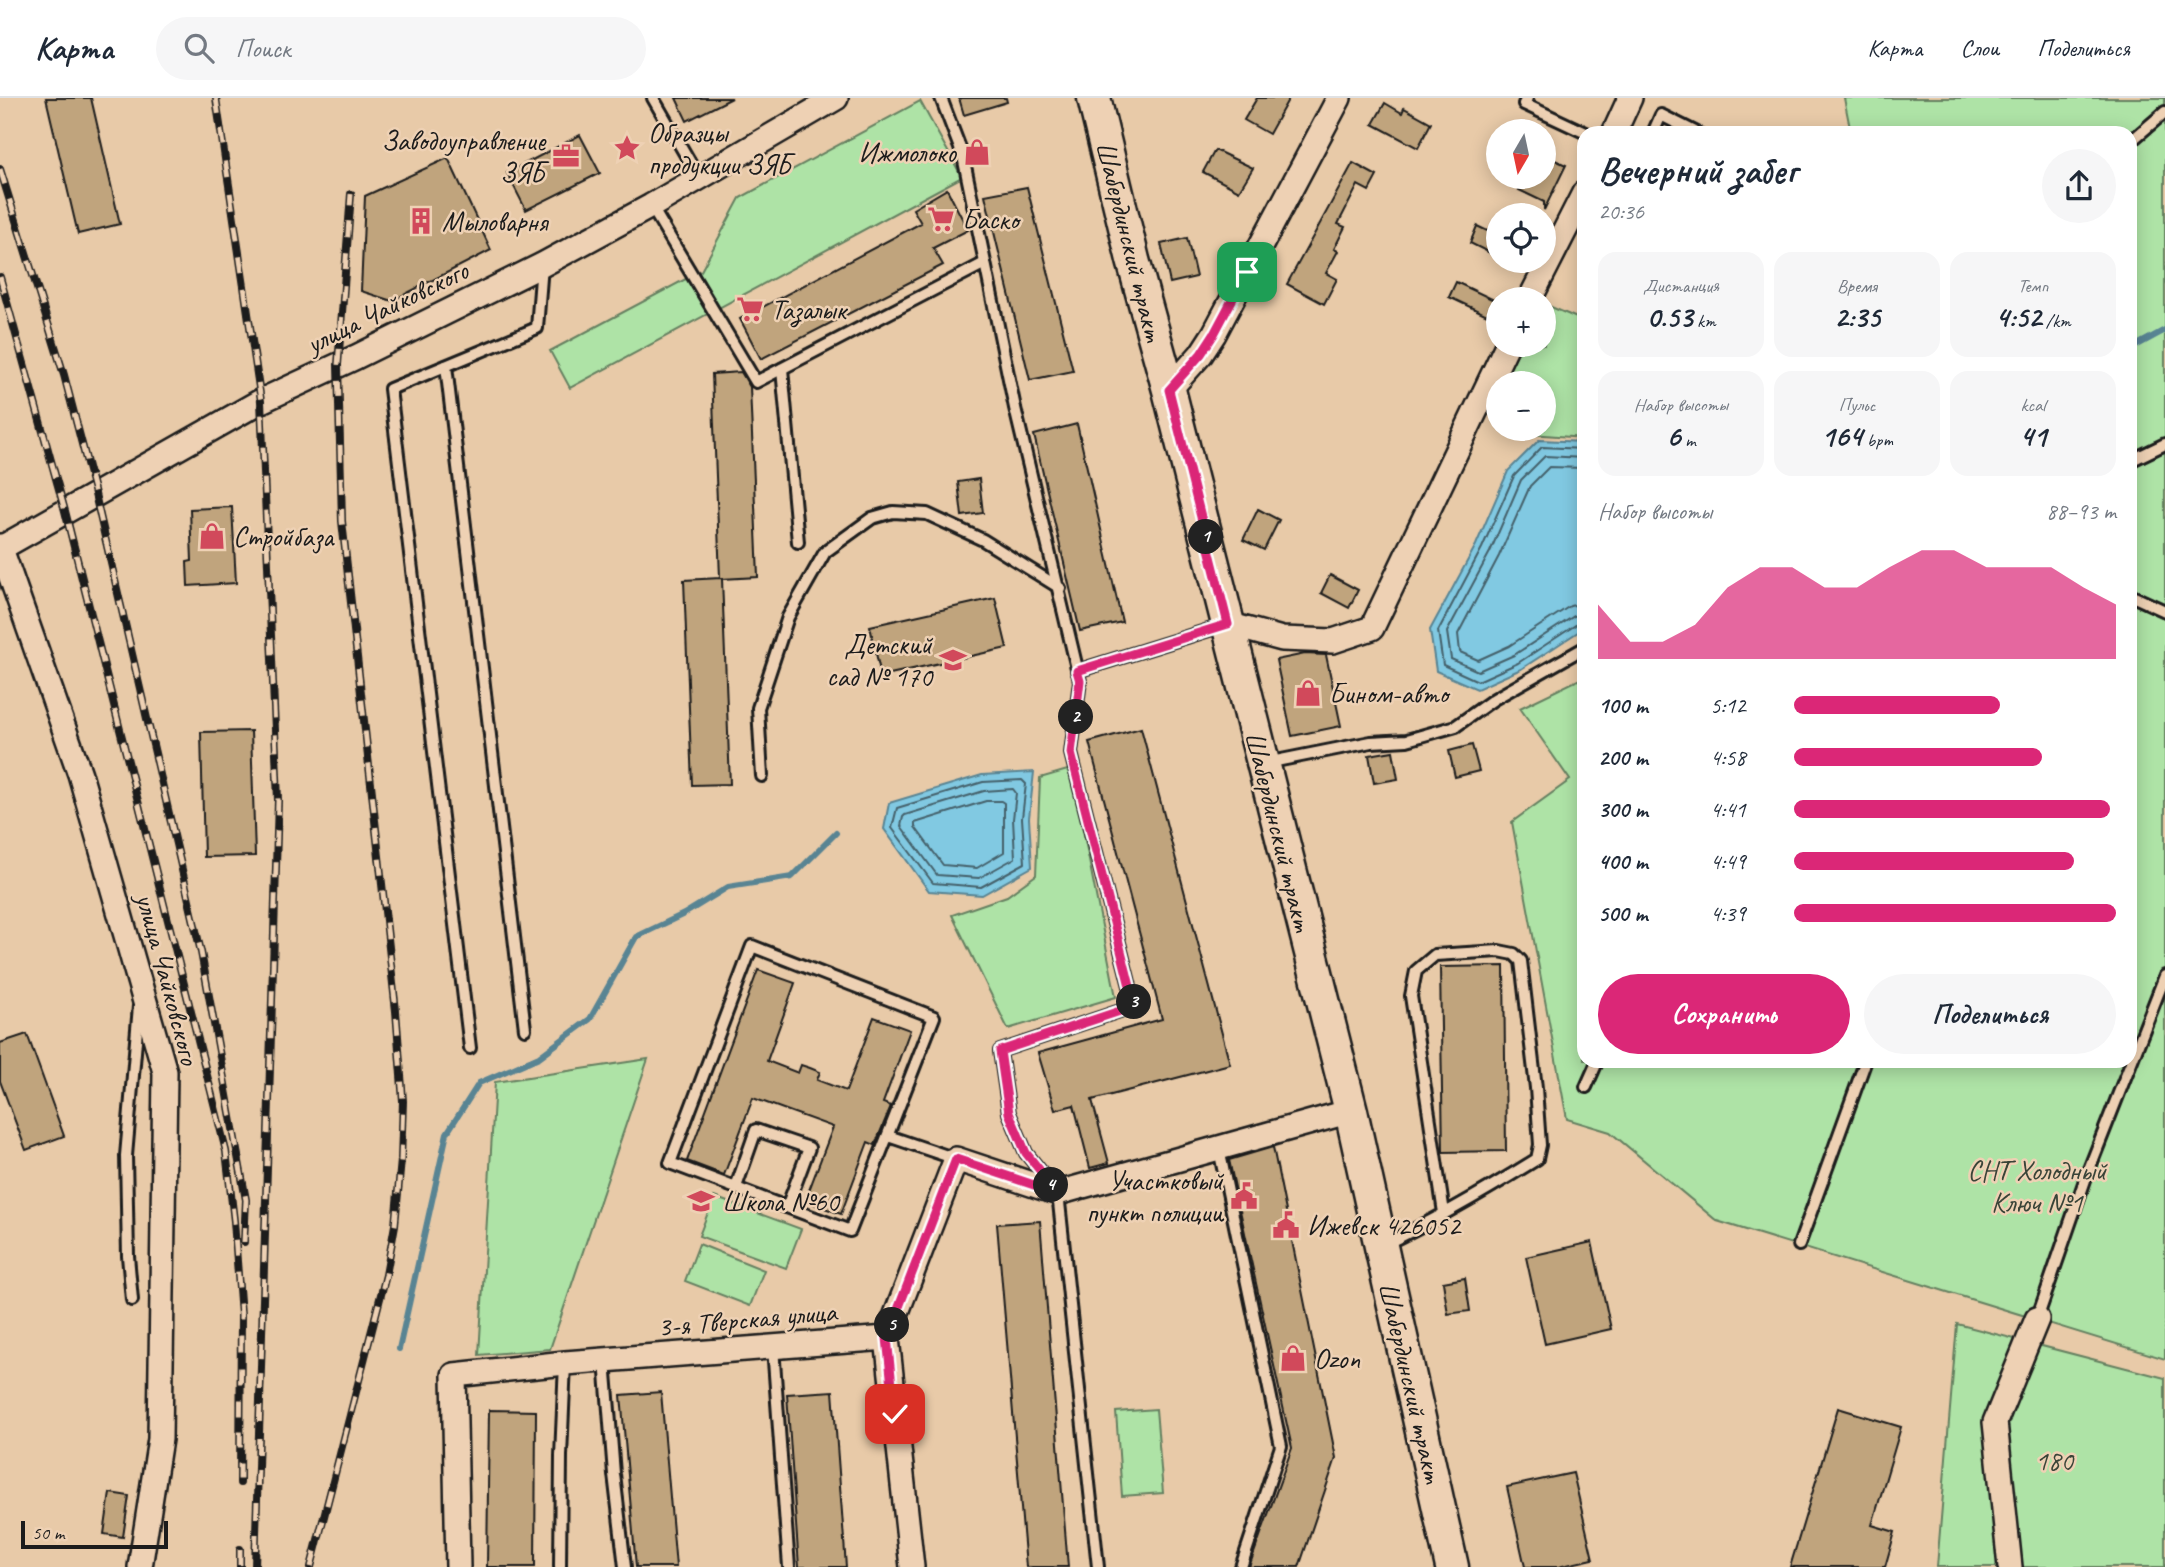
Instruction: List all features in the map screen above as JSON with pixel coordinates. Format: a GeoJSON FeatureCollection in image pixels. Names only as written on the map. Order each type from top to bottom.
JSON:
{"type":"FeatureCollection","features":[{"type":"Feature","properties":{"kind":"main road","name":"Шабердинский тракт"},"geometry":{"type":"LineString","coordinates":[[1094,98],[1350,1111],[1452,1567]]}},
{"type":"Feature","properties":{"kind":"street","name":"улица Чайковского"},"geometry":{"type":"LineString","coordinates":[[139,1567],[160,1438],[165,1072],[80,774],[0,547],[261,401],[542,265],[651,206],[836,98]]}},
{"type":"Feature","properties":{"kind":"street"},"geometry":{"type":"LineString","coordinates":[[1169,390],[1201,354],[1214,334],[1339,98]]}},
{"type":"Feature","properties":{"kind":"street"},"geometry":{"type":"LineString","coordinates":[[1617,126],[1630,98]]}},
{"type":"Feature","properties":{"kind":"street"},"geometry":{"type":"LineString","coordinates":[[1536,287],[1577,207]]}},
{"type":"Feature","properties":{"kind":"street"},"geometry":{"type":"LineString","coordinates":[[1228,624],[1282,639],[1333,641],[1372,628],[1501,357]]}},
{"type":"Feature","properties":{"kind":"street"},"geometry":{"type":"LineString","coordinates":[[912,1567],[887,1338],[956,1159],[1058,1193],[1350,1111]]}},
{"type":"Feature","properties":{"kind":"street"},"geometry":{"type":"LineString","coordinates":[[2010,1567],[1995,1422],[2037,1319]]}},
{"type":"Feature","properties":{"kind":"street","name":"3-я Тверская улица"},"geometry":{"type":"LineString","coordinates":[[458,1567],[454,1375],[565,1363],[887,1338]]}},
{"type":"Feature","properties":{"kind":"lane"},"geometry":{"type":"LineString","coordinates":[[653,98],[699,178]]}},
{"type":"Feature","properties":{"kind":"lane"},"geometry":{"type":"LineString","coordinates":[[941,98],[963,156],[1015,408],[1080,681],[1071,753],[1135,1006],[1000,1051],[1009,1113],[1026,1153],[1058,1193],[1098,1567]]}},
{"type":"Feature","properties":{"kind":"lane"},"geometry":{"type":"LineString","coordinates":[[1527,98],[1524,104],[1577,128]]}},
{"type":"Feature","properties":{"kind":"lane"},"geometry":{"type":"LineString","coordinates":[[2137,136],[2165,112]]}},
{"type":"Feature","properties":{"kind":"lane"},"geometry":{"type":"LineString","coordinates":[[1656,126],[1661,115],[1683,126]]}},
{"type":"Feature","properties":{"kind":"lane"},"geometry":{"type":"LineString","coordinates":[[651,206],[756,382],[985,263]]}},
{"type":"Feature","properties":{"kind":"lane"},"geometry":{"type":"LineString","coordinates":[[470,1048],[390,389],[537,328],[542,265]]}},
{"type":"Feature","properties":{"kind":"lane"},"geometry":{"type":"LineString","coordinates":[[446,366],[525,1029]]}},
{"type":"Feature","properties":{"kind":"lane"},"geometry":{"type":"LineString","coordinates":[[782,369],[797,542]]}},
{"type":"Feature","properties":{"kind":"lane"},"geometry":{"type":"LineString","coordinates":[[2137,457],[2165,443]]}},
{"type":"Feature","properties":{"kind":"lane"},"geometry":{"type":"LineString","coordinates":[[762,776],[758,708],[788,617],[825,552],[872,518],[892,512],[927,514],[983,540],[1059,588]]}},
{"type":"Feature","properties":{"kind":"lane"},"geometry":{"type":"LineString","coordinates":[[2137,598],[2165,611]]}},
{"type":"Feature","properties":{"kind":"lane"},"geometry":{"type":"LineString","coordinates":[[1077,671],[1228,624]]}},
{"type":"Feature","properties":{"kind":"lane"},"geometry":{"type":"LineString","coordinates":[[1262,764],[1371,742],[1407,740],[1455,726],[1494,699],[1577,652]]}},
{"type":"Feature","properties":{"kind":"lane"},"geometry":{"type":"LineString","coordinates":[[752,946],[934,1017],[850,1231],[736,1187],[670,1163],[752,946]]}},
{"type":"Feature","properties":{"kind":"lane"},"geometry":{"type":"LineString","coordinates":[[1381,1246],[1444,1213],[1490,1188],[1536,1159],[1540,1145],[1535,1076],[1521,961],[1514,954],[1499,951],[1435,955],[1416,971],[1411,996],[1444,1213]]}},
{"type":"Feature","properties":{"kind":"lane"},"geometry":{"type":"LineString","coordinates":[[2137,1047],[2165,976]]}},
{"type":"Feature","properties":{"kind":"lane"},"geometry":{"type":"LineString","coordinates":[[132,1300],[128,1256],[126,1156],[141,986]]}},
{"type":"Feature","properties":{"kind":"lane"},"geometry":{"type":"LineString","coordinates":[[1586,1087],[1594,1068]]}},
{"type":"Feature","properties":{"kind":"lane"},"geometry":{"type":"LineString","coordinates":[[1799,1245],[1863,1068]]}},
{"type":"Feature","properties":{"kind":"lane"},"geometry":{"type":"LineString","coordinates":[[2037,1319],[2086,1177],[2129,1068]]}},
{"type":"Feature","properties":{"kind":"lane"},"geometry":{"type":"LineString","coordinates":[[736,1187],[756,1130],[809,1148],[787,1207]]}},
{"type":"Feature","properties":{"kind":"lane"},"geometry":{"type":"LineString","coordinates":[[888,1136],[956,1159]]}},
{"type":"Feature","properties":{"kind":"lane"},"geometry":{"type":"LineString","coordinates":[[1219,1149],[1280,1446],[1241,1567]]}},
{"type":"Feature","properties":{"kind":"lane"},"geometry":{"type":"LineString","coordinates":[[773,1347],[789,1567]]}},
{"type":"Feature","properties":{"kind":"lane"},"geometry":{"type":"LineString","coordinates":[[605,1360],[625,1567]]}},
{"type":"Feature","properties":{"kind":"lane"},"geometry":{"type":"LineString","coordinates":[[560,1567],[565,1363]]}},
{"type":"Feature","properties":{"kind":"green space","name":"СНТ Холодный Ключ №1"},"geometry":{"type":"Polygon","coordinates":[[[1844,98],[2165,98],[2165,1359],[1717,1221],[1610,1132],[1567,1119],[1512,822],[1570,780],[1520,708],[1577,680],[1577,1068],[2137,1068],[2137,126],[1850,126],[1844,98]]]}},
{"type":"Feature","properties":{"kind":"green space"},"geometry":{"type":"Polygon","coordinates":[[[920,101],[962,177],[570,388],[550,351],[701,271],[740,198],[920,101]]]}},
{"type":"Feature","properties":{"kind":"green space"},"geometry":{"type":"Polygon","coordinates":[[[1556,309],[1577,318],[1577,437],[1556,436],[1556,371],[1510,371],[1507,363],[1510,357],[1556,357],[1556,309]]]}},
{"type":"Feature","properties":{"kind":"green space"},"geometry":{"type":"Polygon","coordinates":[[[1071,769],[1116,997],[1008,1029],[952,915],[1007,896],[1036,875],[1040,778],[1071,769]]]}},
{"type":"Feature","properties":{"kind":"green space"},"geometry":{"type":"Polygon","coordinates":[[[648,1059],[550,1349],[479,1355],[495,1082],[648,1059]]]}},
{"type":"Feature","properties":{"kind":"green space"},"geometry":{"type":"Polygon","coordinates":[[[714,1197],[801,1229],[786,1268],[699,1236],[714,1197]]]}},
{"type":"Feature","properties":{"kind":"green space"},"geometry":{"type":"Polygon","coordinates":[[[699,1244],[764,1270],[750,1306],[685,1281],[699,1244]]]}},
{"type":"Feature","properties":{"kind":"green space","name":"180"},"geometry":{"type":"Polygon","coordinates":[[[1957,1324],[2165,1378],[2165,1567],[1937,1567],[1957,1324]]]}},
{"type":"Feature","properties":{"kind":"green space"},"geometry":{"type":"Polygon","coordinates":[[[1156,1409],[1163,1493],[1122,1496],[1116,1412],[1156,1409]]]}},
{"type":"Feature","properties":{"kind":"water"},"geometry":{"type":"Polygon","coordinates":[[[1538,441],[1577,442],[1577,633],[1521,669],[1477,689],[1436,671],[1430,630],[1476,545],[1508,471],[1538,441]]]}},
{"type":"Feature","properties":{"kind":"water"},"geometry":{"type":"Polygon","coordinates":[[[1034,772],[1029,818],[1032,867],[982,895],[929,891],[884,829],[889,803],[982,775],[1034,772]]]}},
{"type":"Feature","properties":{"kind":"building"},"geometry":{"type":"Polygon","coordinates":[[[46,98],[91,98],[120,224],[78,234],[46,98]]]}},
{"type":"Feature","properties":{"kind":"building"},"geometry":{"type":"Polygon","coordinates":[[[676,98],[732,98],[687,121],[676,98]]]}},
{"type":"Feature","properties":{"kind":"building"},"geometry":{"type":"Polygon","coordinates":[[[959,98],[1006,98],[1007,102],[964,115],[959,98]]]}},
{"type":"Feature","properties":{"kind":"building"},"geometry":{"type":"Polygon","coordinates":[[[1257,98],[1289,98],[1269,134],[1244,120],[1257,98]]]}},
{"type":"Feature","properties":{"kind":"building"},"geometry":{"type":"Polygon","coordinates":[[[1385,103],[1402,113],[1404,108],[1431,123],[1418,148],[1373,124],[1385,103]]]}},
{"type":"Feature","properties":{"kind":"building","name":"Заводоуправление ЗЯБ"},"geometry":{"type":"Polygon","coordinates":[[[580,135],[600,173],[526,210],[507,173],[580,135]]]}},
{"type":"Feature","properties":{"kind":"building"},"geometry":{"type":"Polygon","coordinates":[[[1215,150],[1253,168],[1239,191],[1203,172],[1215,150]]]}},
{"type":"Feature","properties":{"kind":"building","name":"Мыловарня"},"geometry":{"type":"Polygon","coordinates":[[[448,158],[491,250],[392,301],[361,291],[365,196],[448,158]]]}},
{"type":"Feature","properties":{"kind":"building"},"geometry":{"type":"Polygon","coordinates":[[[1556,160],[1566,165],[1556,185],[1556,160]]]}},
{"type":"Feature","properties":{"kind":"building"},"geometry":{"type":"Polygon","coordinates":[[[1353,163],[1377,176],[1369,191],[1358,185],[1338,224],[1345,227],[1334,249],[1338,251],[1326,273],[1337,279],[1324,304],[1287,284],[1353,163]]]}},
{"type":"Feature","properties":{"kind":"building"},"geometry":{"type":"Polygon","coordinates":[[[1027,187],[1073,371],[1030,380],[985,195],[1027,187]]]}},
{"type":"Feature","properties":{"kind":"building"},"geometry":{"type":"Polygon","coordinates":[[[947,189],[968,230],[933,248],[943,265],[761,359],[740,319],[921,223],[913,209],[947,189]]]}},
{"type":"Feature","properties":{"kind":"building"},"geometry":{"type":"Polygon","coordinates":[[[1520,189],[1554,189],[1547,203],[1520,189]]]}},
{"type":"Feature","properties":{"kind":"building"},"geometry":{"type":"Polygon","coordinates":[[[1477,226],[1486,230],[1486,251],[1470,243],[1477,226]]]}},
{"type":"Feature","properties":{"kind":"building"},"geometry":{"type":"Polygon","coordinates":[[[1187,238],[1196,277],[1170,283],[1161,244],[1187,238]]]}},
{"type":"Feature","properties":{"kind":"building"},"geometry":{"type":"Polygon","coordinates":[[[1456,282],[1486,296],[1486,315],[1449,297],[1456,282]]]}},
{"type":"Feature","properties":{"kind":"building"},"geometry":{"type":"Polygon","coordinates":[[[741,372],[750,387],[758,577],[722,579],[730,784],[692,785],[684,580],[720,578],[712,374],[741,372]]]}},
{"type":"Feature","properties":{"kind":"building"},"geometry":{"type":"Polygon","coordinates":[[[1077,424],[1122,622],[1080,631],[1034,435],[1077,424]]]}},
{"type":"Feature","properties":{"kind":"building"},"geometry":{"type":"Polygon","coordinates":[[[979,479],[983,513],[962,516],[958,482],[979,479]]]}},
{"type":"Feature","properties":{"kind":"building","name":"Стройбаза"},"geometry":{"type":"Polygon","coordinates":[[[232,507],[236,583],[188,586],[187,562],[192,561],[190,509],[232,507]]]}},
{"type":"Feature","properties":{"kind":"building"},"geometry":{"type":"Polygon","coordinates":[[[1258,509],[1279,520],[1264,550],[1243,540],[1258,509]]]}},
{"type":"Feature","properties":{"kind":"building"},"geometry":{"type":"Polygon","coordinates":[[[1330,575],[1358,590],[1349,608],[1321,593],[1330,575]]]}},
{"type":"Feature","properties":{"kind":"building"},"geometry":{"type":"Polygon","coordinates":[[[995,598],[1007,648],[881,676],[870,626],[995,598]]]}},
{"type":"Feature","properties":{"kind":"building","name":"Бином-авто"},"geometry":{"type":"Polygon","coordinates":[[[1305,654],[1326,655],[1341,726],[1292,736],[1276,660],[1305,654]]]}},
{"type":"Feature","properties":{"kind":"building"},"geometry":{"type":"Polygon","coordinates":[[[1141,728],[1230,1064],[1092,1100],[1109,1163],[1090,1168],[1074,1105],[1055,1110],[1038,1053],[1162,1019],[1089,742],[1141,728]]]}},
{"type":"Feature","properties":{"kind":"building"},"geometry":{"type":"Polygon","coordinates":[[[251,731],[255,856],[204,857],[201,732],[251,731]]]}},
{"type":"Feature","properties":{"kind":"building"},"geometry":{"type":"Polygon","coordinates":[[[1472,745],[1479,771],[1455,777],[1449,751],[1472,745]]]}},
{"type":"Feature","properties":{"kind":"building"},"geometry":{"type":"Polygon","coordinates":[[[1393,751],[1398,779],[1374,783],[1369,755],[1393,751]]]}},
{"type":"Feature","properties":{"kind":"building"},"geometry":{"type":"Polygon","coordinates":[[[1504,966],[1506,1151],[1443,1152],[1440,967],[1504,966]]]}},
{"type":"Feature","properties":{"kind":"building"},"geometry":{"type":"Polygon","coordinates":[[[758,970],[795,983],[767,1061],[798,1073],[801,1065],[810,1068],[820,1072],[817,1080],[846,1091],[874,1017],[910,1030],[883,1103],[891,1106],[875,1145],[868,1142],[841,1214],[805,1201],[833,1127],[753,1098],[724,1175],[687,1161],[758,970]]]}},
{"type":"Feature","properties":{"kind":"building"},"geometry":{"type":"Polygon","coordinates":[[[27,1034],[64,1136],[26,1150],[0,1081],[0,1043],[27,1034]]]}},
{"type":"Feature","properties":{"kind":"building"},"geometry":{"type":"Polygon","coordinates":[[[1273,1147],[1336,1458],[1299,1567],[1249,1567],[1292,1448],[1229,1160],[1273,1147]]]}},
{"type":"Feature","properties":{"kind":"building"},"geometry":{"type":"Polygon","coordinates":[[[1040,1221],[1068,1567],[1026,1567],[997,1224],[1040,1221]]]}},
{"type":"Feature","properties":{"kind":"building"},"geometry":{"type":"Polygon","coordinates":[[[1592,1242],[1611,1329],[1545,1344],[1526,1257],[1592,1242]]]}},
{"type":"Feature","properties":{"kind":"building"},"geometry":{"type":"Polygon","coordinates":[[[1465,1278],[1470,1311],[1448,1314],[1443,1282],[1465,1278]]]}},
{"type":"Feature","properties":{"kind":"building"},"geometry":{"type":"Polygon","coordinates":[[[833,1391],[846,1567],[799,1567],[787,1394],[833,1391]]]}},
{"type":"Feature","properties":{"kind":"building"},"geometry":{"type":"Polygon","coordinates":[[[661,1392],[676,1567],[636,1567],[621,1395],[661,1392]]]}},
{"type":"Feature","properties":{"kind":"building"},"geometry":{"type":"Polygon","coordinates":[[[1838,1408],[1901,1427],[1872,1525],[1895,1532],[1885,1567],[1790,1567],[1838,1408]]]}},
{"type":"Feature","properties":{"kind":"building"},"geometry":{"type":"Polygon","coordinates":[[[489,1410],[536,1411],[535,1567],[487,1567],[489,1410]]]}},
{"type":"Feature","properties":{"kind":"building"},"geometry":{"type":"Polygon","coordinates":[[[1573,1473],[1593,1559],[1558,1567],[1525,1567],[1507,1487],[1573,1473]]]}},
{"type":"Feature","properties":{"kind":"building"},"geometry":{"type":"Polygon","coordinates":[[[110,1493],[129,1496],[123,1537],[104,1534],[110,1493]]]}},
{"type":"Feature","properties":{"kind":"waterway"},"geometry":{"type":"LineString","coordinates":[[2137,345],[2165,330]]}},
{"type":"Feature","properties":{"kind":"waterway"},"geometry":{"type":"LineString","coordinates":[[399,1349],[447,1133],[479,1083],[539,1057],[590,1019],[636,937],[684,914],[728,887],[792,877],[836,833]]}},
{"type":"Feature","properties":{"kind":"railway"},"geometry":{"type":"LineString","coordinates":[[216,98],[261,401],[278,800],[255,1567]]}},
{"type":"Feature","properties":{"kind":"railway"},"geometry":{"type":"LineString","coordinates":[[0,169],[64,375],[95,494],[201,952],[246,1200],[244,1242]]}},
{"type":"Feature","properties":{"kind":"railway"},"geometry":{"type":"LineString","coordinates":[[311,1567],[386,1275],[395,1225],[403,1101],[396,1011],[342,521],[338,365],[351,194]]}},
{"type":"Feature","properties":{"kind":"railway"},"geometry":{"type":"LineString","coordinates":[[0,277],[65,511],[226,1151],[241,1315],[240,1483]]}},
{"type":"Feature","properties":{"kind":"railway"},"geometry":{"type":"LineString","coordinates":[[240,1549],[240,1567]]}},
{"type":"Feature","properties":{"kind":"place","name":"Образцы продукции ЗЯБ"},"geometry":{"type":"Point","coordinates":[627,148]}},
{"type":"Feature","properties":{"kind":"place","name":"Ижмолоко"},"geometry":{"type":"Point","coordinates":[977,152]}},
{"type":"Feature","properties":{"kind":"place","name":"Заводоуправление ЗЯБ"},"geometry":{"type":"Point","coordinates":[566,156]}},
{"type":"Feature","properties":{"kind":"place","name":"Баско"},"geometry":{"type":"Point","coordinates":[941,219]}},
{"type":"Feature","properties":{"kind":"place","name":"Мыловарня"},"geometry":{"type":"Point","coordinates":[421,221]}},
{"type":"Feature","properties":{"kind":"place","name":"Тазалык"},"geometry":{"type":"Point","coordinates":[750,309]}},
{"type":"Feature","properties":{"kind":"place","name":"Стройбаза"},"geometry":{"type":"Point","coordinates":[212,536]}},
{"type":"Feature","properties":{"kind":"place","name":"Детский сад № 170"},"geometry":{"type":"Point","coordinates":[953,660]}},
{"type":"Feature","properties":{"kind":"place","name":"Бином-авто"},"geometry":{"type":"Point","coordinates":[1308,693]}},
{"type":"Feature","properties":{"kind":"place","name":"Участковый пункт полиции"},"geometry":{"type":"Point","coordinates":[1244,1196]}},
{"type":"Feature","properties":{"kind":"place","name":"Школа №60"},"geometry":{"type":"Point","coordinates":[701,1201]}},
{"type":"Feature","properties":{"kind":"place","name":"Ижевск 426052"},"geometry":{"type":"Point","coordinates":[1286,1225]}},
{"type":"Feature","properties":{"kind":"place","name":"Ozon"},"geometry":{"type":"Point","coordinates":[1293,1358]}},
{"type":"Feature","properties":{"kind":"route"},"geometry":{"type":"LineString","coordinates":[[895,1414],[887,1338],[956,1159],[1058,1193],[1026,1153],[1009,1113],[1000,1051],[1135,1006],[1071,753],[1080,681],[1077,671],[1228,624],[1169,390],[1201,354],[1247,272]]}}]}
